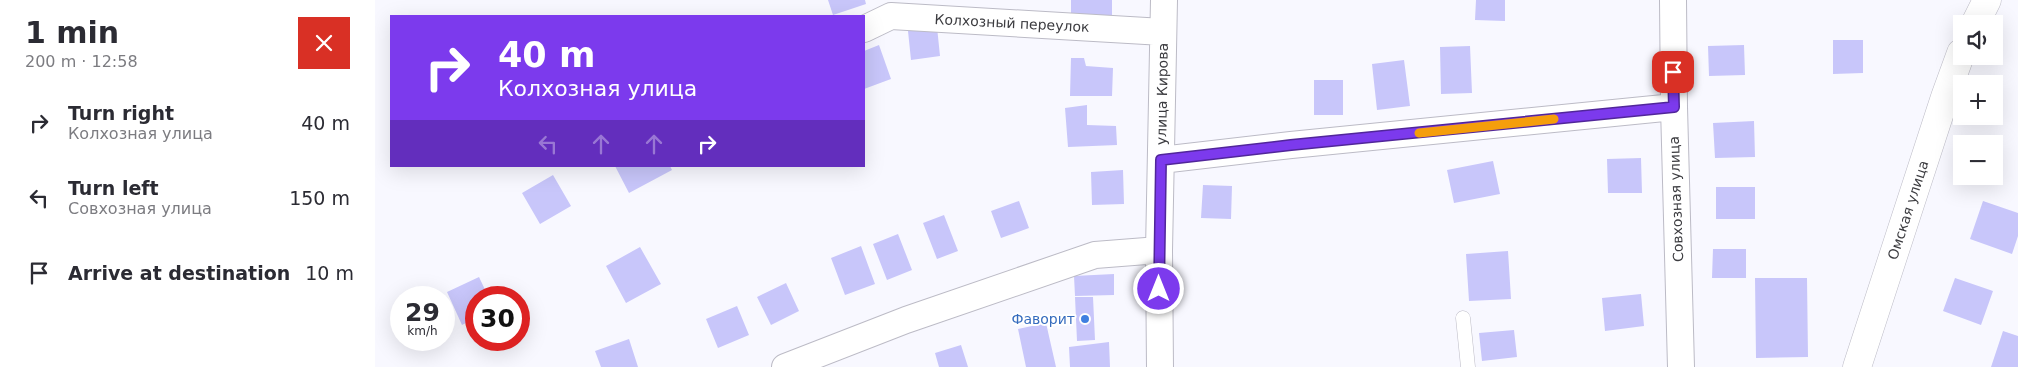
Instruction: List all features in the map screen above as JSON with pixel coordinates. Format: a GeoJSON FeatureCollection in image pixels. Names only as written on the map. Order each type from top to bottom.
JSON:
{"type":"FeatureCollection","features":[{"type":"Feature","properties":{"kind":"street","name":"улица Кирова"},"geometry":{"type":"LineString","coordinates":[[1160,367],[1159,250],[1164,0]]}},
{"type":"Feature","properties":{"kind":"street","name":"Совхозная улица"},"geometry":{"type":"LineString","coordinates":[[1673,0],[1681,367]]}},
{"type":"Feature","properties":{"kind":"street"},"geometry":{"type":"LineString","coordinates":[[1980,15],[1987,0]]}},
{"type":"Feature","properties":{"kind":"street","name":"Колхозный переулок"},"geometry":{"type":"LineString","coordinates":[[865,29],[891,16],[1163,32]]}},
{"type":"Feature","properties":{"kind":"street","name":"Омская улица"},"geometry":{"type":"LineString","coordinates":[[1857,367],[1957,65]]}},
{"type":"Feature","properties":{"kind":"street"},"geometry":{"type":"LineString","coordinates":[[1161,160],[1291,145],[1674,107]]}},
{"type":"Feature","properties":{"kind":"street"},"geometry":{"type":"LineString","coordinates":[[785,367],[906,320],[1095,254],[1159,250]]}},
{"type":"Feature","properties":{"kind":"lane"},"geometry":{"type":"LineString","coordinates":[[1463,318],[1468,367]]}},
{"type":"Feature","properties":{"kind":"building"},"geometry":{"type":"Polygon","coordinates":[[[828,0],[865,0],[866,4],[833,15],[828,0]]]}},
{"type":"Feature","properties":{"kind":"building"},"geometry":{"type":"Polygon","coordinates":[[[1071,0],[1112,0],[1112,20],[1071,19],[1071,0]]]}},
{"type":"Feature","properties":{"kind":"building"},"geometry":{"type":"Polygon","coordinates":[[[1476,0],[1505,0],[1505,21],[1475,20],[1476,0]]]}},
{"type":"Feature","properties":{"kind":"building"},"geometry":{"type":"Polygon","coordinates":[[[937,27],[940,56],[911,60],[908,31],[937,27]]]}},
{"type":"Feature","properties":{"kind":"building"},"geometry":{"type":"Polygon","coordinates":[[[1833,40],[1863,40],[1863,73],[1833,74],[1833,40]]]}},
{"type":"Feature","properties":{"kind":"building"},"geometry":{"type":"Polygon","coordinates":[[[879,45],[891,79],[865,89],[865,51],[879,45]]]}},
{"type":"Feature","properties":{"kind":"building"},"geometry":{"type":"Polygon","coordinates":[[[1744,45],[1745,75],[1709,76],[1708,46],[1744,45]]]}},
{"type":"Feature","properties":{"kind":"building"},"geometry":{"type":"Polygon","coordinates":[[[1470,46],[1472,93],[1441,94],[1440,47],[1470,46]]]}},
{"type":"Feature","properties":{"kind":"building"},"geometry":{"type":"Polygon","coordinates":[[[1071,58],[1084,58],[1086,66],[1113,68],[1112,96],[1070,96],[1071,58]]]}},
{"type":"Feature","properties":{"kind":"building"},"geometry":{"type":"Polygon","coordinates":[[[1404,60],[1410,106],[1377,110],[1372,64],[1404,60]]]}},
{"type":"Feature","properties":{"kind":"building"},"geometry":{"type":"Polygon","coordinates":[[[1314,80],[1343,80],[1343,115],[1314,115],[1314,80]]]}},
{"type":"Feature","properties":{"kind":"building"},"geometry":{"type":"Polygon","coordinates":[[[1087,105],[1087,125],[1116,126],[1117,145],[1068,147],[1065,108],[1087,105]]]}},
{"type":"Feature","properties":{"kind":"building"},"geometry":{"type":"Polygon","coordinates":[[[1754,121],[1755,157],[1715,158],[1713,123],[1754,121]]]}},
{"type":"Feature","properties":{"kind":"building"},"geometry":{"type":"Polygon","coordinates":[[[1641,158],[1642,193],[1608,193],[1607,159],[1641,158]]]}},
{"type":"Feature","properties":{"kind":"building"},"geometry":{"type":"Polygon","coordinates":[[[1493,161],[1500,194],[1454,203],[1447,170],[1493,161]]]}},
{"type":"Feature","properties":{"kind":"building"},"geometry":{"type":"Polygon","coordinates":[[[616,167],[670,167],[672,170],[629,193],[616,167]]]}},
{"type":"Feature","properties":{"kind":"building"},"geometry":{"type":"Polygon","coordinates":[[[1123,170],[1124,204],[1092,205],[1091,172],[1123,170]]]}},
{"type":"Feature","properties":{"kind":"building"},"geometry":{"type":"Polygon","coordinates":[[[553,175],[571,206],[540,224],[522,193],[553,175]]]}},
{"type":"Feature","properties":{"kind":"building"},"geometry":{"type":"Polygon","coordinates":[[[1203,185],[1232,186],[1231,219],[1201,218],[1203,185]]]}},
{"type":"Feature","properties":{"kind":"building"},"geometry":{"type":"Polygon","coordinates":[[[1716,187],[1755,187],[1755,219],[1716,219],[1716,187]]]}},
{"type":"Feature","properties":{"kind":"building"},"geometry":{"type":"Polygon","coordinates":[[[1019,201],[1029,228],[1001,238],[991,211],[1019,201]]]}},
{"type":"Feature","properties":{"kind":"building"},"geometry":{"type":"Polygon","coordinates":[[[1983,201],[2018,213],[2018,236],[2012,254],[1970,239],[1983,201]]]}},
{"type":"Feature","properties":{"kind":"building"},"geometry":{"type":"Polygon","coordinates":[[[944,215],[958,251],[937,259],[923,223],[944,215]]]}},
{"type":"Feature","properties":{"kind":"building"},"geometry":{"type":"Polygon","coordinates":[[[898,234],[912,270],[887,280],[873,244],[898,234]]]}},
{"type":"Feature","properties":{"kind":"building"},"geometry":{"type":"Polygon","coordinates":[[[861,246],[875,284],[845,295],[831,258],[861,246]]]}},
{"type":"Feature","properties":{"kind":"building"},"geometry":{"type":"Polygon","coordinates":[[[640,247],[661,284],[626,303],[606,266],[640,247]]]}},
{"type":"Feature","properties":{"kind":"building"},"geometry":{"type":"Polygon","coordinates":[[[1713,249],[1746,249],[1746,278],[1712,278],[1713,249]]]}},
{"type":"Feature","properties":{"kind":"building"},"geometry":{"type":"Polygon","coordinates":[[[1508,251],[1511,299],[1469,301],[1466,254],[1508,251]]]}},
{"type":"Feature","properties":{"kind":"building"},"geometry":{"type":"Polygon","coordinates":[[[1114,274],[1114,295],[1075,296],[1074,276],[1114,274]]]}},
{"type":"Feature","properties":{"kind":"building"},"geometry":{"type":"Polygon","coordinates":[[[479,277],[483,286],[465,286],[465,324],[462,325],[455,310],[455,288],[479,277]]]}},
{"type":"Feature","properties":{"kind":"building"},"geometry":{"type":"Polygon","coordinates":[[[1755,278],[1807,278],[1808,357],[1756,358],[1755,278]]]}},
{"type":"Feature","properties":{"kind":"building"},"geometry":{"type":"Polygon","coordinates":[[[1955,278],[1993,291],[1981,325],[1943,311],[1955,278]]]}},
{"type":"Feature","properties":{"kind":"building"},"geometry":{"type":"Polygon","coordinates":[[[786,283],[799,311],[771,325],[757,297],[786,283]]]}},
{"type":"Feature","properties":{"kind":"building"},"geometry":{"type":"Polygon","coordinates":[[[1641,294],[1644,326],[1605,331],[1602,298],[1641,294]]]}},
{"type":"Feature","properties":{"kind":"building","name":"Фаворит"},"geometry":{"type":"Polygon","coordinates":[[[1075,297],[1093,297],[1095,340],[1077,341],[1075,297]]]}},
{"type":"Feature","properties":{"kind":"building"},"geometry":{"type":"Polygon","coordinates":[[[737,306],[749,335],[718,348],[706,319],[737,306]]]}},
{"type":"Feature","properties":{"kind":"building"},"geometry":{"type":"Polygon","coordinates":[[[1046,323],[1056,367],[1026,367],[1018,329],[1046,323]]]}},
{"type":"Feature","properties":{"kind":"building"},"geometry":{"type":"Polygon","coordinates":[[[1514,330],[1517,357],[1482,361],[1479,333],[1514,330]]]}},
{"type":"Feature","properties":{"kind":"building"},"geometry":{"type":"Polygon","coordinates":[[[2003,331],[2018,336],[2018,367],[1991,367],[2003,331]]]}},
{"type":"Feature","properties":{"kind":"building"},"geometry":{"type":"Polygon","coordinates":[[[629,339],[638,367],[601,367],[595,351],[629,339]]]}},
{"type":"Feature","properties":{"kind":"building"},"geometry":{"type":"Polygon","coordinates":[[[1109,342],[1110,367],[1070,367],[1069,347],[1109,342]]]}},
{"type":"Feature","properties":{"kind":"building"},"geometry":{"type":"Polygon","coordinates":[[[961,345],[968,367],[939,367],[935,353],[961,345]]]}},
{"type":"Feature","properties":{"kind":"slow traffic"},"geometry":{"type":"LineString","coordinates":[[1419,133],[1554,119]]}},
{"type":"Feature","properties":{"kind":"place","name":"Фаворит"},"geometry":{"type":"Point","coordinates":[1085,319]}},
{"type":"Feature","properties":{"kind":"route"},"geometry":{"type":"LineString","coordinates":[[1159,289],[1161,160],[1291,145],[1674,107],[1673,72]]}}]}
